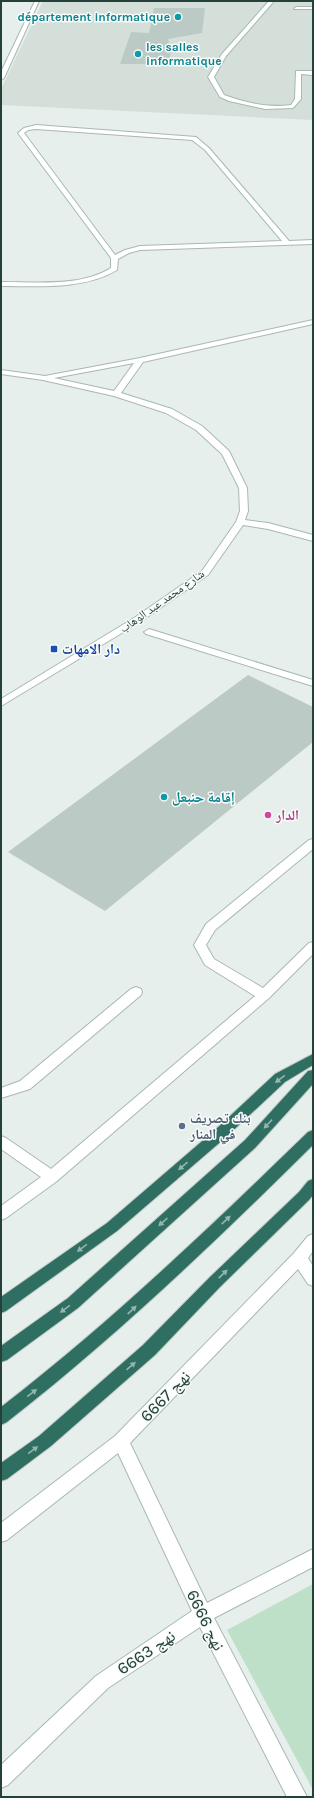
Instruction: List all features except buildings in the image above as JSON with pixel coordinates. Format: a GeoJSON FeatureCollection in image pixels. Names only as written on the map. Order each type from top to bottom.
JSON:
{"type":"FeatureCollection","features":[{"type":"Feature","properties":{"kind":"highway"},"geometry":{"type":"LineString","coordinates":[[1,1306],[112,1227],[220,1134],[280,1078],[313,1059]]}},
{"type":"Feature","properties":{"kind":"highway"},"geometry":{"type":"LineString","coordinates":[[1,1356],[73,1303],[250,1144],[313,1075]]}},
{"type":"Feature","properties":{"kind":"highway"},"geometry":{"type":"LineString","coordinates":[[1,1417],[49,1381],[122,1319],[313,1136]]}},
{"type":"Feature","properties":{"kind":"highway"},"geometry":{"type":"LineString","coordinates":[[1,1473],[45,1441],[150,1350],[215,1282],[304,1196],[313,1185]]}},
{"type":"Feature","properties":{"kind":"street"},"geometry":{"type":"LineString","coordinates":[[1,78],[37,1]]}},
{"type":"Feature","properties":{"kind":"street"},"geometry":{"type":"LineString","coordinates":[[272,1],[224,55],[212,77],[222,96],[246,105],[275,109],[293,106],[298,99],[298,72],[313,73]]}},
{"type":"Feature","properties":{"kind":"street"},"geometry":{"type":"LineString","coordinates":[[296,8],[313,8]]}},
{"type":"Feature","properties":{"kind":"street"},"geometry":{"type":"LineString","coordinates":[[1,284],[36,284],[84,280],[105,275],[115,269],[114,258],[21,133],[26,129],[36,127],[194,138],[201,143],[287,243]]}},
{"type":"Feature","properties":{"kind":"street"},"geometry":{"type":"LineString","coordinates":[[114,258],[127,252],[155,247],[313,242]]}},
{"type":"Feature","properties":{"kind":"street"},"geometry":{"type":"LineString","coordinates":[[43,378],[140,360],[313,322]]}},
{"type":"Feature","properties":{"kind":"street"},"geometry":{"type":"LineString","coordinates":[[116,394],[140,360]]}},
{"type":"Feature","properties":{"kind":"street","name":"شارع محمد عبد الوهاب"},"geometry":{"type":"LineString","coordinates":[[1,372],[43,378],[116,394],[168,411],[199,428],[226,453],[243,488],[244,511],[240,522],[205,573],[137,620],[1,703]]}},
{"type":"Feature","properties":{"kind":"street"},"geometry":{"type":"LineString","coordinates":[[240,522],[268,526],[313,538]]}},
{"type":"Feature","properties":{"kind":"street"},"geometry":{"type":"LineString","coordinates":[[149,632],[313,683]]}},
{"type":"Feature","properties":{"kind":"street"},"geometry":{"type":"LineString","coordinates":[[264,995],[209,962],[200,945],[210,927],[313,843]]}},
{"type":"Feature","properties":{"kind":"street"},"geometry":{"type":"LineString","coordinates":[[1,1214],[52,1177],[264,995],[313,946]]}},
{"type":"Feature","properties":{"kind":"street"},"geometry":{"type":"LineString","coordinates":[[1,1093],[25,1084],[136,992]]}},
{"type":"Feature","properties":{"kind":"street"},"geometry":{"type":"LineString","coordinates":[[1,1142],[52,1177]]}},
{"type":"Feature","properties":{"kind":"street","name":"نهج 6667"},"geometry":{"type":"LineString","coordinates":[[1,1534],[121,1441],[299,1258],[313,1240]]}},
{"type":"Feature","properties":{"kind":"street"},"geometry":{"type":"LineString","coordinates":[[299,1258],[313,1279]]}},
{"type":"Feature","properties":{"kind":"street","name":"نهج 6666"},"geometry":{"type":"LineString","coordinates":[[121,1441],[202,1614],[297,1797]]}},
{"type":"Feature","properties":{"kind":"street","name":"نهج 6663"},"geometry":{"type":"LineString","coordinates":[[1,1778],[102,1682],[202,1614],[313,1558]]}},
{"type":"Feature","properties":{"kind":"shaded area"},"geometry":{"type":"Polygon","coordinates":[[[43,1],[313,1],[313,120],[1,105],[1,89],[43,1]]]}},
{"type":"Feature","properties":{"kind":"green space"},"geometry":{"type":"Polygon","coordinates":[[[313,1584],[313,1787],[312,1788],[227,1630],[313,1584]]]}},
{"type":"Feature","properties":{"kind":"place","name":"département informatique"},"geometry":{"type":"Point","coordinates":[178,17]}},
{"type":"Feature","properties":{"kind":"place","name":"les salles informatique"},"geometry":{"type":"Point","coordinates":[138,54]}},
{"type":"Feature","properties":{"kind":"place","name":"دار الامهات"},"geometry":{"type":"Point","coordinates":[54,649]}},
{"type":"Feature","properties":{"kind":"place","name":"إقامة حنبعل"},"geometry":{"type":"Point","coordinates":[164,797]}},
{"type":"Feature","properties":{"kind":"place","name":"الدار"},"geometry":{"type":"Point","coordinates":[268,815]}},
{"type":"Feature","properties":{"kind":"place","name":"بنك تصريف في المنار"},"geometry":{"type":"Point","coordinates":[182,1126]}}]}
